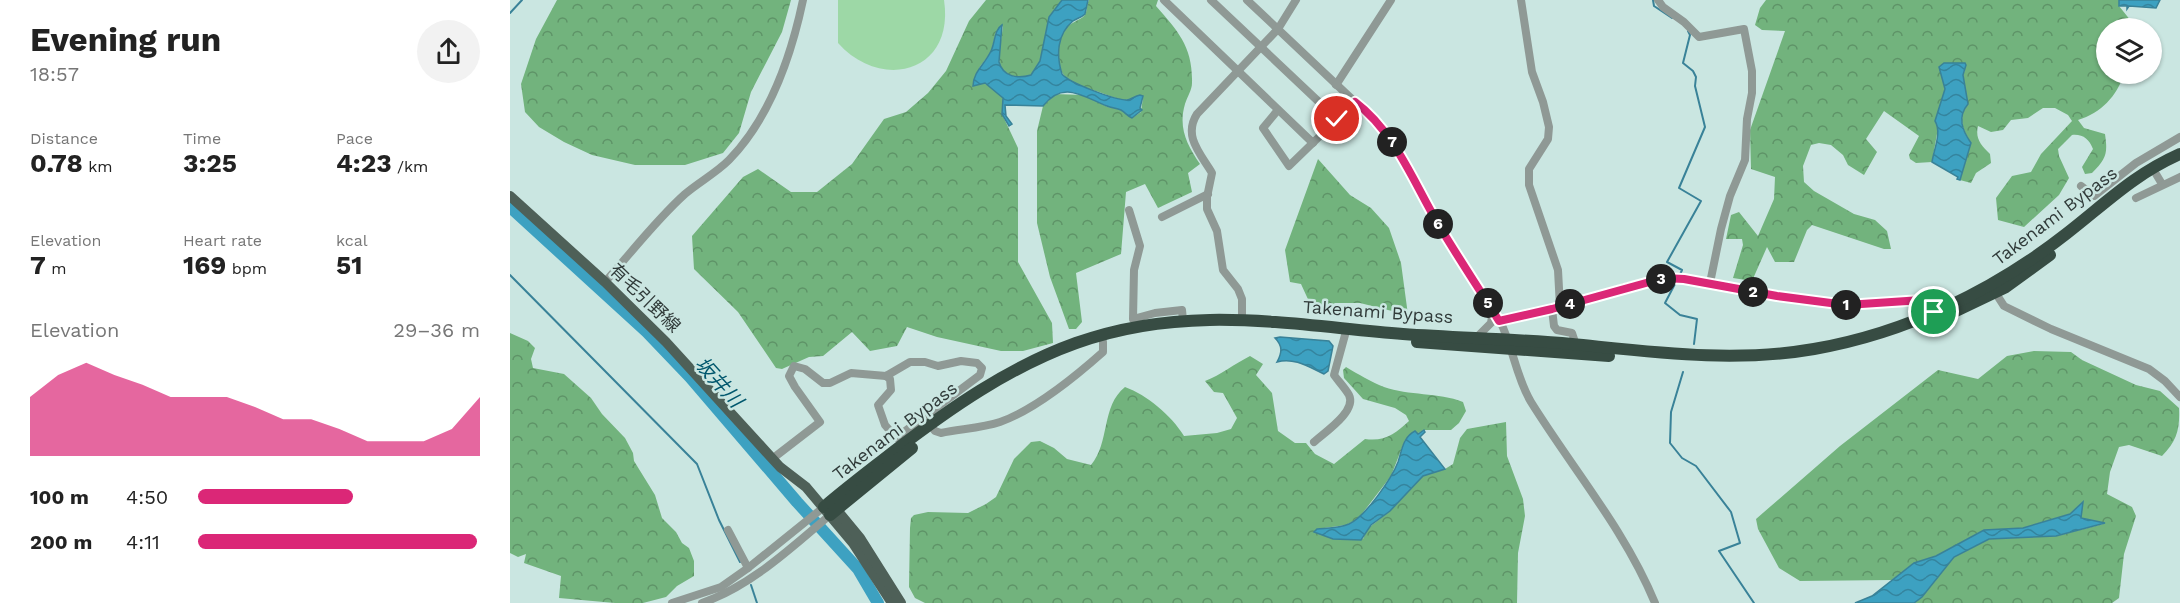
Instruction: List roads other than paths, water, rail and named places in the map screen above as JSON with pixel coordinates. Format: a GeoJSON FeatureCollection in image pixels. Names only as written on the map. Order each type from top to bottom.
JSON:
{"type":"FeatureCollection","features":[{"type":"Feature","properties":{"kind":"highway","name":"Takenami Bypass"},"geometry":{"type":"LineString","coordinates":[[826,512],[929,424],[964,401],[1005,377],[1076,343],[1126,329],[1183,320],[1477,337],[1509,344],[1576,345],[1718,356],[1809,350],[1855,340],[1994,289],[2028,273],[2154,170],[2180,154]]}},
{"type":"Feature","properties":{"kind":"highway","name":"Takenami Bypass"},"geometry":{"type":"LineString","coordinates":[[2154,170],[2180,162]]}},
{"type":"Feature","properties":{"kind":"highway","name":"Takenami Bypass"},"geometry":{"type":"LineString","coordinates":[[929,424],[969,406],[1006,384],[1055,360],[1103,342],[1184,327],[1242,322],[1345,335],[1509,344],[1718,363],[1791,359],[1857,347],[1955,313],[1994,289]]}},
{"type":"Feature","properties":{"kind":"main road","name":"有毛引野線"},"geometry":{"type":"LineString","coordinates":[[510,196],[605,282],[683,359],[772,459],[807,487],[853,543],[892,603]]}},
{"type":"Feature","properties":{"kind":"main road","name":"有毛引野線"},"geometry":{"type":"LineString","coordinates":[[826,512],[860,538],[901,603]]}},
{"type":"Feature","properties":{"kind":"street"},"geometry":{"type":"LineString","coordinates":[[605,282],[686,194],[728,161],[752,131],[786,64],[803,0]]}},
{"type":"Feature","properties":{"kind":"street"},"geometry":{"type":"LineString","coordinates":[[1164,0],[1313,143]]}},
{"type":"Feature","properties":{"kind":"street"},"geometry":{"type":"LineString","coordinates":[[1211,0],[1337,119]]}},
{"type":"Feature","properties":{"kind":"street"},"geometry":{"type":"LineString","coordinates":[[1247,0],[1367,111],[1393,142],[1440,227],[1499,321],[1530,400],[1557,438],[1624,544],[1655,603]]}},
{"type":"Feature","properties":{"kind":"street"},"geometry":{"type":"LineString","coordinates":[[1242,322],[1242,299],[1223,270],[1217,231],[1208,209],[1212,173],[1191,136],[1190,125],[1197,114],[1278,29],[1296,0]]}},
{"type":"Feature","properties":{"kind":"street"},"geometry":{"type":"LineString","coordinates":[[1336,84],[1391,0]]}},
{"type":"Feature","properties":{"kind":"street"},"geometry":{"type":"LineString","coordinates":[[1521,0],[1532,72],[1549,127],[1548,139],[1529,169],[1529,185],[1558,270],[1554,326],[1557,330],[1572,333],[1576,345]]}},
{"type":"Feature","properties":{"kind":"street"},"geometry":{"type":"LineString","coordinates":[[1658,0],[1663,7],[1684,22],[1699,37],[1744,29],[1752,71],[1745,160],[1730,196],[1710,283]]}},
{"type":"Feature","properties":{"kind":"street"},"geometry":{"type":"LineString","coordinates":[[1278,110],[1263,128],[1289,166],[1355,102]]}},
{"type":"Feature","properties":{"kind":"street"},"geometry":{"type":"LineString","coordinates":[[2136,198],[2180,136]]}},
{"type":"Feature","properties":{"kind":"street"},"geometry":{"type":"LineString","coordinates":[[2081,186],[2094,196],[2154,170],[2180,177]]}},
{"type":"Feature","properties":{"kind":"street"},"geometry":{"type":"LineString","coordinates":[[1162,217],[1208,194]]}},
{"type":"Feature","properties":{"kind":"street"},"geometry":{"type":"LineString","coordinates":[[1129,210],[1140,246],[1134,270],[1133,319],[1155,313],[1182,310],[1183,320]]}},
{"type":"Feature","properties":{"kind":"street"},"geometry":{"type":"LineString","coordinates":[[1499,321],[1664,278],[1684,279],[1834,304],[1882,304],[1922,300],[1930,305],[1934,312]]}},
{"type":"Feature","properties":{"kind":"street"},"geometry":{"type":"LineString","coordinates":[[1994,289],[2004,306],[2051,329],[2149,369],[2165,381],[2180,397]]}},
{"type":"Feature","properties":{"kind":"street"},"geometry":{"type":"LineString","coordinates":[[1477,337],[1491,323],[1493,311]]}},
{"type":"Feature","properties":{"kind":"street"},"geometry":{"type":"LineString","coordinates":[[1314,442],[1347,412],[1350,403],[1350,396],[1334,375],[1345,335]]}},
{"type":"Feature","properties":{"kind":"street"},"geometry":{"type":"LineString","coordinates":[[929,424],[941,433],[999,422],[1016,414],[1083,369],[1103,352],[1103,342]]}},
{"type":"Feature","properties":{"kind":"street"},"geometry":{"type":"LineString","coordinates":[[772,459],[820,422],[789,376],[794,366],[805,369],[823,383],[830,383],[851,373],[886,376],[890,379],[891,390],[878,405],[885,425],[896,438],[929,424],[980,375],[982,368],[977,363],[961,360],[938,366],[925,362],[910,362],[886,376]]}},
{"type":"Feature","properties":{"kind":"street"},"geometry":{"type":"LineString","coordinates":[[672,603],[720,587],[807,521],[826,512]]}},
{"type":"Feature","properties":{"kind":"street"},"geometry":{"type":"LineString","coordinates":[[702,603],[725,599],[813,530],[826,512]]}},
{"type":"Feature","properties":{"kind":"street"},"geometry":{"type":"LineString","coordinates":[[728,530],[748,568]]}},
{"type":"Feature","properties":{"kind":"street"},"geometry":{"type":"LineString","coordinates":[[720,587],[725,599]]}},
{"type":"Feature","properties":{"kind":"water"},"geometry":{"type":"Polygon","coordinates":[[[1062,0],[1088,0],[1085,14],[1068,26],[1061,38],[1059,60],[1062,74],[1082,86],[1113,97],[1127,100],[1143,96],[1140,108],[1142,110],[1132,118],[1121,110],[1073,92],[1065,92],[1050,98],[1043,106],[1005,105],[1006,116],[1012,124],[1009,126],[1002,114],[1003,98],[985,83],[973,86],[975,76],[989,56],[996,33],[1002,25],[999,62],[1001,67],[1012,76],[1031,75],[1040,61],[1049,17],[1062,0]]]}},
{"type":"Feature","properties":{"kind":"water"},"geometry":{"type":"Polygon","coordinates":[[[2119,0],[2160,0],[2156,8],[2129,6],[2127,9],[2127,6],[2119,6],[2119,0]]]}},
{"type":"Feature","properties":{"kind":"water"},"geometry":{"type":"Polygon","coordinates":[[[1944,63],[1965,63],[1966,65],[1963,75],[1968,104],[1963,114],[1962,124],[1971,143],[1960,180],[1932,162],[1938,135],[1935,121],[1945,89],[1939,67],[1944,63]]]}},
{"type":"Feature","properties":{"kind":"water"},"geometry":{"type":"Polygon","coordinates":[[[1275,338],[1329,341],[1333,346],[1328,371],[1324,374],[1295,362],[1277,362],[1281,350],[1275,338]]]}},
{"type":"Feature","properties":{"kind":"water"},"geometry":{"type":"Polygon","coordinates":[[[1424,430],[1425,432],[1420,437],[1445,469],[1423,476],[1390,511],[1371,525],[1361,540],[1333,539],[1314,532],[1317,529],[1349,524],[1363,514],[1390,477],[1408,437],[1415,431],[1418,434],[1424,430]]]}},
{"type":"Feature","properties":{"kind":"water"},"geometry":{"type":"Polygon","coordinates":[[[2083,502],[2081,518],[2105,523],[2056,536],[1989,539],[1954,557],[1922,597],[1914,603],[1855,603],[1872,596],[1914,563],[1936,556],[1984,530],[2023,528],[2070,514],[2083,502]]]}},
{"type":"Feature","properties":{"kind":"waterway"},"geometry":{"type":"LineString","coordinates":[[510,13],[522,0]]}},
{"type":"Feature","properties":{"kind":"waterway"},"geometry":{"type":"LineString","coordinates":[[1653,0],[1654,6],[1672,18]]}},
{"type":"Feature","properties":{"kind":"waterway"},"geometry":{"type":"LineString","coordinates":[[1679,277],[1682,270],[1667,262],[1701,201],[1679,188],[1705,127],[1695,86],[1696,77],[1693,71],[1683,63],[1690,35],[1688,31]]}},
{"type":"Feature","properties":{"kind":"waterway","name":"坂井川"},"geometry":{"type":"LineString","coordinates":[[510,207],[647,332],[690,377],[858,569],[878,603]]}},
{"type":"Feature","properties":{"kind":"waterway"},"geometry":{"type":"LineString","coordinates":[[510,275],[697,464],[719,520],[740,562]]}},
{"type":"Feature","properties":{"kind":"waterway"},"geometry":{"type":"LineString","coordinates":[[1676,282],[1665,303],[1680,315],[1697,319],[1694,344]]}},
{"type":"Feature","properties":{"kind":"waterway"},"geometry":{"type":"LineString","coordinates":[[1683,372],[1671,412],[1670,443],[1682,458],[1696,466],[1731,512],[1740,543],[1719,551],[1754,603]]}},
{"type":"Feature","properties":{"kind":"waterway"},"geometry":{"type":"LineString","coordinates":[[751,585],[757,603]]}}]}
